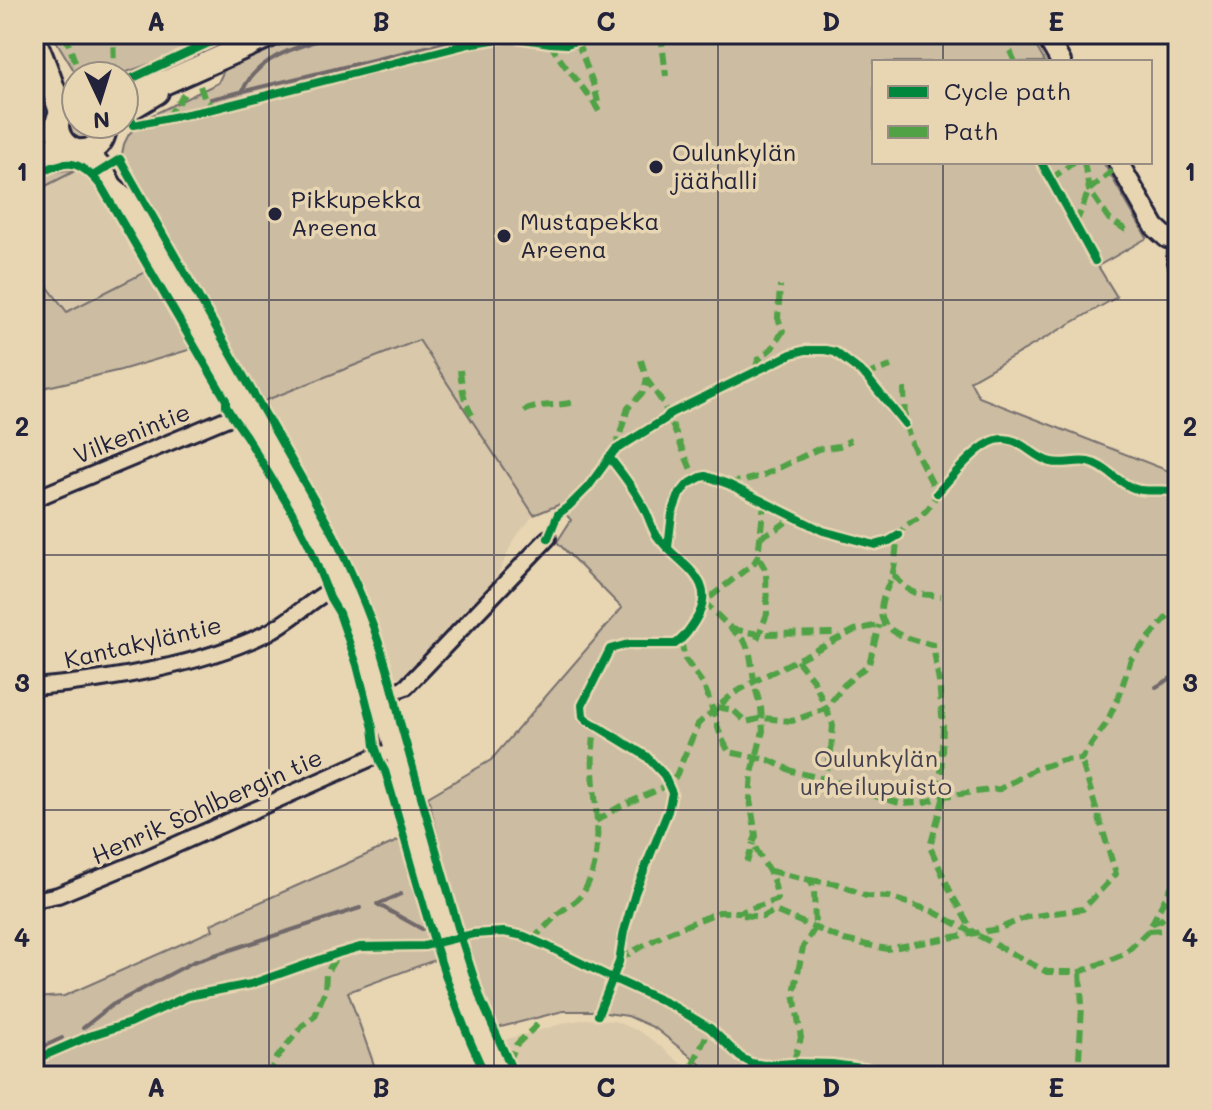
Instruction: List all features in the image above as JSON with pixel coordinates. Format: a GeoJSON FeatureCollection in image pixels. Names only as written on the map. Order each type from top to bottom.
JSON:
{"type":"FeatureCollection","features":[{"type":"Feature","properties":{"kind":"main road"},"geometry":{"type":"LineString","coordinates":[[140,87],[166,82],[273,34]]}},
{"type":"Feature","properties":{"kind":"main road"},"geometry":{"type":"LineString","coordinates":[[34,39],[44,60],[53,68],[60,87]]}},
{"type":"Feature","properties":{"kind":"main road"},"geometry":{"type":"LineString","coordinates":[[140,103],[155,95],[166,82]]}},
{"type":"Feature","properties":{"kind":"main road"},"geometry":{"type":"LineString","coordinates":[[34,140],[60,116]]}},
{"type":"Feature","properties":{"kind":"main road"},"geometry":{"type":"LineString","coordinates":[[34,157],[82,140]]}},
{"type":"Feature","properties":{"kind":"main road"},"geometry":{"type":"LineString","coordinates":[[97,140],[119,183],[122,197],[247,410],[322,543],[341,584],[381,696],[409,810],[425,854],[468,1005],[501,1076]]}},
{"type":"Feature","properties":{"kind":"street"},"geometry":{"type":"LineString","coordinates":[[1045,34],[1060,60]]}},
{"type":"Feature","properties":{"kind":"street"},"geometry":{"type":"LineString","coordinates":[[1119,164],[1155,227],[1167,238],[1178,240],[1175,258],[1178,269]]}},
{"type":"Feature","properties":{"kind":"street","name":"Vilkenintie"},"geometry":{"type":"LineString","coordinates":[[34,499],[247,410]]}},
{"type":"Feature","properties":{"kind":"street"},"geometry":{"type":"LineString","coordinates":[[381,696],[406,687],[548,538]]}},
{"type":"Feature","properties":{"kind":"street","name":"Kantakyläntie"},"geometry":{"type":"LineString","coordinates":[[34,687],[150,670],[247,642],[284,623],[341,584]]}},
{"type":"Feature","properties":{"kind":"street","name":"Henrik Sohlbergin tie"},"geometry":{"type":"LineString","coordinates":[[34,900],[58,895],[133,864],[378,755],[396,750]]}},
{"type":"Feature","properties":{"kind":"shaded area"},"geometry":{"type":"Polygon","coordinates":[[[81,171],[93,179],[147,271],[67,312],[34,269],[34,192],[81,171]]]}},
{"type":"Feature","properties":{"kind":"shaded area"},"geometry":{"type":"Polygon","coordinates":[[[419,340],[534,515],[514,539],[486,592],[403,677],[398,677],[391,671],[361,582],[340,535],[264,401],[419,340]]]}},
{"type":"Feature","properties":{"kind":"shaded area"},"geometry":{"type":"Polygon","coordinates":[[[586,1019],[614,1021],[639,1031],[696,1076],[521,1076],[505,1047],[507,1039],[586,1019]]]}},
{"type":"Feature","properties":{"kind":"green space"},"geometry":{"type":"Polygon","coordinates":[[[52,34],[218,34],[140,67],[140,60],[68,60],[52,34]]]}},
{"type":"Feature","properties":{"kind":"green space","name":"Oulunkylän urheilupuisto"},"geometry":{"type":"Polygon","coordinates":[[[306,34],[1029,34],[1044,60],[872,60],[872,164],[1104,164],[1147,238],[1098,266],[1117,297],[970,381],[979,397],[1171,472],[1178,468],[1178,1076],[715,1076],[655,1028],[628,1016],[563,1011],[497,1028],[466,943],[428,797],[491,760],[622,608],[557,542],[571,520],[558,505],[534,515],[419,340],[264,401],[125,165],[122,154],[126,140],[140,140],[140,124],[218,83],[225,68],[306,34]]]}},
{"type":"Feature","properties":{"kind":"green space"},"geometry":{"type":"Polygon","coordinates":[[[53,172],[73,172],[34,192],[34,181],[53,172]]]}},
{"type":"Feature","properties":{"kind":"green space"},"geometry":{"type":"Polygon","coordinates":[[[34,269],[67,312],[147,271],[192,349],[121,370],[34,390],[34,269]]]}},
{"type":"Feature","properties":{"kind":"green space"},"geometry":{"type":"Polygon","coordinates":[[[402,839],[435,960],[348,992],[378,1076],[34,1076],[34,998],[64,996],[213,930],[211,924],[402,839]]]}},
{"type":"Feature","properties":{"kind":"waterway"},"geometry":{"type":"LineString","coordinates":[[242,92],[247,82],[270,60],[334,34]]}},
{"type":"Feature","properties":{"kind":"waterway"},"geometry":{"type":"LineString","coordinates":[[211,99],[472,36]]}},
{"type":"Feature","properties":{"kind":"waterway"},"geometry":{"type":"LineString","coordinates":[[1156,687],[1178,674]]}},
{"type":"Feature","properties":{"kind":"waterway"},"geometry":{"type":"LineString","coordinates":[[378,904],[401,894]]}},
{"type":"Feature","properties":{"kind":"waterway"},"geometry":{"type":"LineString","coordinates":[[377,904],[422,929]]}},
{"type":"Feature","properties":{"kind":"waterway"},"geometry":{"type":"LineString","coordinates":[[83,1028],[112,1005],[193,962],[360,908]]}},
{"type":"Feature","properties":{"kind":"waterway"},"geometry":{"type":"LineString","coordinates":[[34,1051],[62,1038]]}},
{"type":"Feature","properties":{"kind":"marked path"},"geometry":{"type":"LineString","coordinates":[[65,34],[74,60]]}},
{"type":"Feature","properties":{"kind":"marked path"},"geometry":{"type":"LineString","coordinates":[[113,34],[114,60]]}},
{"type":"Feature","properties":{"kind":"marked path"},"geometry":{"type":"LineString","coordinates":[[661,34],[666,76]]}},
{"type":"Feature","properties":{"kind":"marked path"},"geometry":{"type":"LineString","coordinates":[[577,41],[598,102]]}},
{"type":"Feature","properties":{"kind":"marked path"},"geometry":{"type":"LineString","coordinates":[[550,43],[600,113]]}},
{"type":"Feature","properties":{"kind":"marked path"},"geometry":{"type":"LineString","coordinates":[[1010,51],[1014,60]]}},
{"type":"Feature","properties":{"kind":"marked path"},"geometry":{"type":"LineString","coordinates":[[200,86],[205,100],[217,108]]}},
{"type":"Feature","properties":{"kind":"marked path"},"geometry":{"type":"LineString","coordinates":[[167,118],[184,94]]}},
{"type":"Feature","properties":{"kind":"marked path"},"geometry":{"type":"LineString","coordinates":[[1051,179],[1071,164]]}},
{"type":"Feature","properties":{"kind":"marked path"},"geometry":{"type":"LineString","coordinates":[[1084,164],[1089,190],[1109,219],[1129,232]]}},
{"type":"Feature","properties":{"kind":"marked path"},"geometry":{"type":"LineString","coordinates":[[1076,223],[1089,190],[1112,171]]}},
{"type":"Feature","properties":{"kind":"marked path"},"geometry":{"type":"LineString","coordinates":[[756,367],[758,360],[772,348],[783,331],[778,318],[780,286]]}},
{"type":"Feature","properties":{"kind":"marked path"},"geometry":{"type":"LineString","coordinates":[[641,360],[647,380],[663,403],[695,479]]}},
{"type":"Feature","properties":{"kind":"marked path"},"geometry":{"type":"LineString","coordinates":[[865,375],[891,366]]}},
{"type":"Feature","properties":{"kind":"marked path"},"geometry":{"type":"LineString","coordinates":[[460,370],[462,388],[472,415]]}},
{"type":"Feature","properties":{"kind":"marked path"},"geometry":{"type":"LineString","coordinates":[[615,450],[628,408],[643,392],[647,380]]}},
{"type":"Feature","properties":{"kind":"marked path"},"geometry":{"type":"LineString","coordinates":[[904,388],[905,424],[937,493],[927,510],[900,533],[893,572],[881,608],[882,617],[891,630],[933,645],[943,726],[941,776],[944,796],[930,847],[974,934]]}},
{"type":"Feature","properties":{"kind":"marked path"},"geometry":{"type":"LineString","coordinates":[[524,411],[574,402]]}},
{"type":"Feature","properties":{"kind":"marked path"},"geometry":{"type":"LineString","coordinates":[[728,484],[762,476],[818,449],[839,446],[851,440]]}},
{"type":"Feature","properties":{"kind":"marked path"},"geometry":{"type":"LineString","coordinates":[[619,959],[667,933],[719,912],[740,912],[777,900],[772,876],[753,843],[756,836],[750,800],[752,773],[763,731],[750,654],[745,642],[704,602],[754,563],[758,556],[764,503]]}},
{"type":"Feature","properties":{"kind":"marked path"},"geometry":{"type":"LineString","coordinates":[[760,537],[793,517]]}},
{"type":"Feature","properties":{"kind":"marked path"},"geometry":{"type":"LineString","coordinates":[[757,639],[767,614],[766,571],[758,556]]}},
{"type":"Feature","properties":{"kind":"marked path"},"geometry":{"type":"LineString","coordinates":[[893,575],[914,592],[941,596]]}},
{"type":"Feature","properties":{"kind":"marked path"},"geometry":{"type":"LineString","coordinates":[[681,641],[685,659],[703,684],[729,752],[769,760],[792,771],[899,803],[926,802],[944,796],[1000,789],[1033,770],[1063,760],[1081,759],[1106,724],[1131,659],[1178,604]]}},
{"type":"Feature","properties":{"kind":"marked path"},"geometry":{"type":"LineString","coordinates":[[596,821],[669,785],[676,776],[698,724],[733,694],[855,630],[884,624]]}},
{"type":"Feature","properties":{"kind":"marked path"},"geometry":{"type":"LineString","coordinates":[[717,707],[733,710],[746,722],[762,718],[792,721],[826,709],[844,685],[869,664],[879,625]]}},
{"type":"Feature","properties":{"kind":"marked path"},"geometry":{"type":"LineString","coordinates":[[731,629],[759,634],[837,633]]}},
{"type":"Feature","properties":{"kind":"marked path"},"geometry":{"type":"LineString","coordinates":[[797,660],[814,681],[833,725],[824,779]]}},
{"type":"Feature","properties":{"kind":"marked path"},"geometry":{"type":"LineString","coordinates":[[532,940],[581,896],[592,874],[597,832],[593,768],[596,726]]}},
{"type":"Feature","properties":{"kind":"marked path"},"geometry":{"type":"LineString","coordinates":[[743,915],[762,917],[775,911],[844,940],[887,949],[998,929],[1027,917],[1083,909],[1116,874],[1081,759]]}},
{"type":"Feature","properties":{"kind":"marked path"},"geometry":{"type":"LineString","coordinates":[[747,862],[753,843]]}},
{"type":"Feature","properties":{"kind":"marked path"},"geometry":{"type":"LineString","coordinates":[[770,871],[810,880],[814,889],[815,928],[803,947],[794,993],[801,1038],[793,1063]]}},
{"type":"Feature","properties":{"kind":"marked path"},"geometry":{"type":"LineString","coordinates":[[810,880],[838,884],[866,896],[889,897],[932,911],[1047,972],[1080,972],[1124,954],[1148,931],[1178,874]]}},
{"type":"Feature","properties":{"kind":"marked path"},"geometry":{"type":"LineString","coordinates":[[1153,923],[1161,920],[1178,904]]}},
{"type":"Feature","properties":{"kind":"marked path"},"geometry":{"type":"LineString","coordinates":[[1148,931],[1178,929]]}},
{"type":"Feature","properties":{"kind":"marked path"},"geometry":{"type":"LineString","coordinates":[[268,1076],[276,1059],[302,1026],[315,1016],[325,990],[326,974],[338,954]]}},
{"type":"Feature","properties":{"kind":"marked path"},"geometry":{"type":"LineString","coordinates":[[1078,1076],[1082,1006],[1080,972]]}},
{"type":"Feature","properties":{"kind":"marked path"},"geometry":{"type":"LineString","coordinates":[[509,1062],[516,1045],[541,1021]]}},
{"type":"Feature","properties":{"kind":"marked path"},"geometry":{"type":"LineString","coordinates":[[693,1064],[710,1028]]}},
{"type":"Feature","properties":{"kind":"cycle path"},"geometry":{"type":"LineString","coordinates":[[140,75],[228,34]]}},
{"type":"Feature","properties":{"kind":"cycle path"},"geometry":{"type":"LineString","coordinates":[[140,124],[217,108],[468,44],[511,37],[567,44],[594,34]]}},
{"type":"Feature","properties":{"kind":"cycle path"},"geometry":{"type":"LineString","coordinates":[[93,176],[120,159],[334,535],[381,650],[481,1000],[515,1076]]}},
{"type":"Feature","properties":{"kind":"cycle path"},"geometry":{"type":"LineString","coordinates":[[34,176],[54,166],[70,164],[85,170],[101,186],[309,545],[339,613],[357,665],[375,746],[430,926],[455,1002],[486,1076]]}},
{"type":"Feature","properties":{"kind":"cycle path"},"geometry":{"type":"LineString","coordinates":[[1042,164],[1095,261]]}},
{"type":"Feature","properties":{"kind":"cycle path"},"geometry":{"type":"LineString","coordinates":[[548,538],[558,514],[588,487],[615,450],[669,414],[791,354],[806,350],[835,352],[865,375],[905,424]]}},
{"type":"Feature","properties":{"kind":"cycle path"},"geometry":{"type":"LineString","coordinates":[[937,493],[981,448],[1004,439],[1018,443],[1051,462],[1094,464],[1136,489],[1178,492]]}},
{"type":"Feature","properties":{"kind":"cycle path"},"geometry":{"type":"LineString","coordinates":[[598,1015],[619,962],[635,893],[668,811],[672,793],[664,775],[646,756],[587,720],[583,716],[582,705],[610,649],[628,644],[675,644],[695,621],[702,606],[703,594],[694,574],[657,536],[646,511],[609,457]]}},
{"type":"Feature","properties":{"kind":"cycle path"},"geometry":{"type":"LineString","coordinates":[[668,547],[672,514],[679,495],[688,484],[706,476],[823,531],[875,545],[899,535]]}},
{"type":"Feature","properties":{"kind":"cycle path"},"geometry":{"type":"LineString","coordinates":[[34,1060],[92,1035],[130,1023],[188,996],[251,984],[360,947],[424,946],[473,934],[504,932],[524,936],[671,1005],[710,1028],[740,1057],[751,1063],[832,1064],[920,1076]]}},
{"type":"Feature","properties":{"kind":"place","name":"Oulunkylän jäähalli"},"geometry":{"type":"Point","coordinates":[656,167]}},
{"type":"Feature","properties":{"kind":"place","name":"Pikkupekka Areena"},"geometry":{"type":"Point","coordinates":[275,214]}},
{"type":"Feature","properties":{"kind":"place","name":"Mustapekka Areena"},"geometry":{"type":"Point","coordinates":[504,236]}}]}
